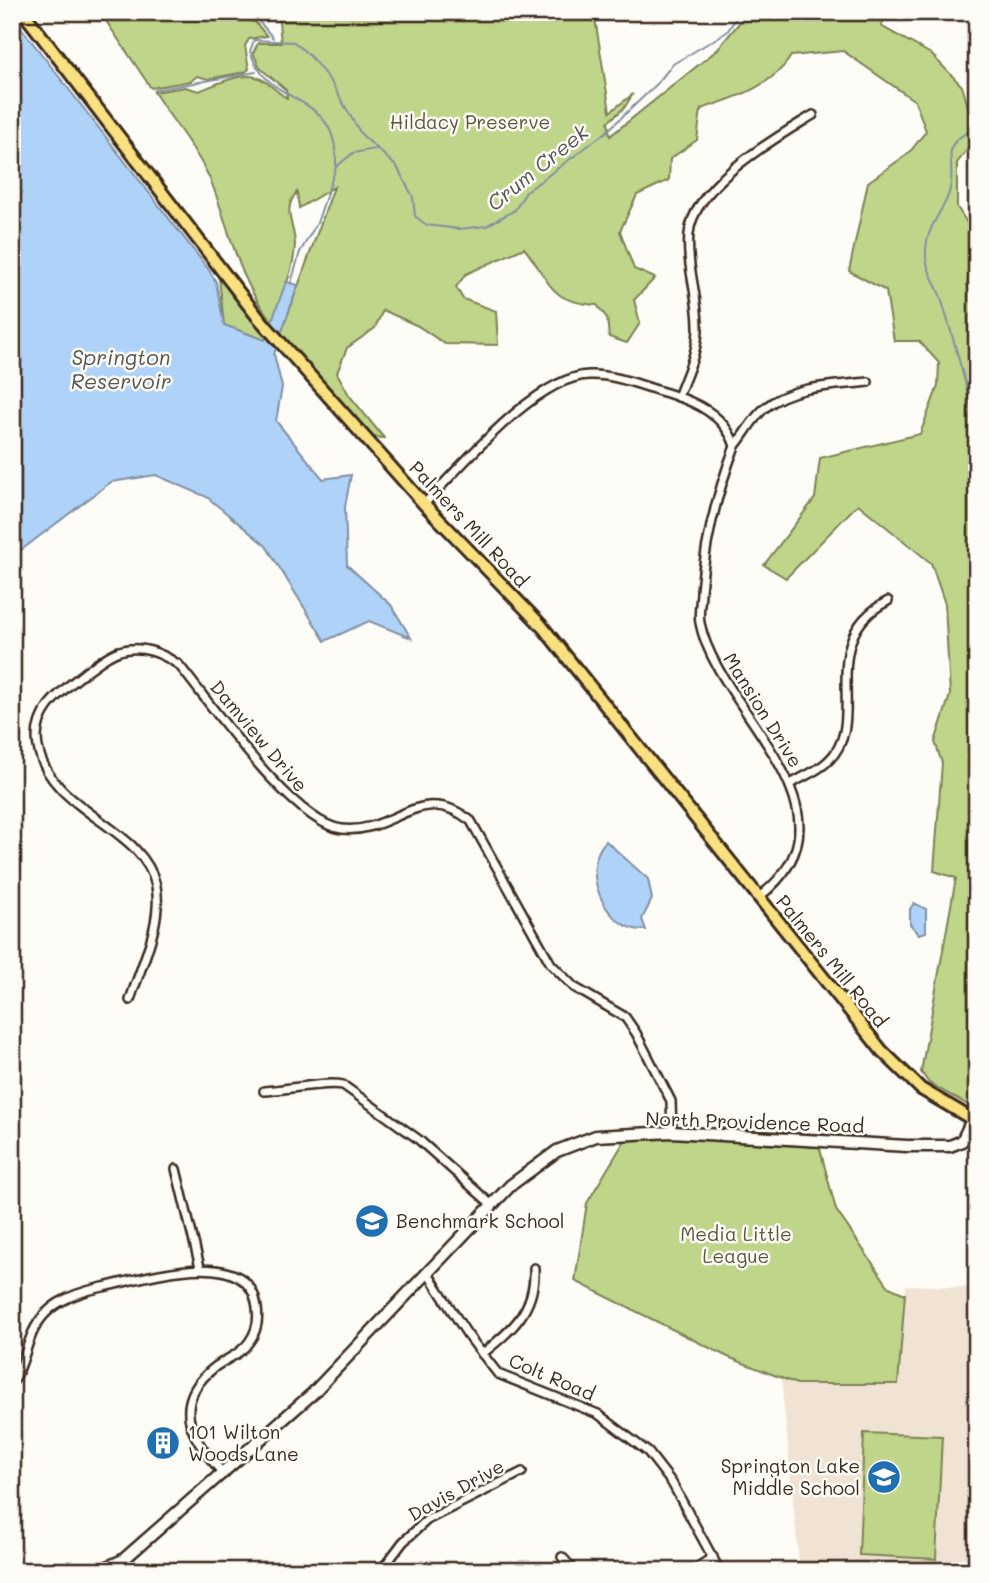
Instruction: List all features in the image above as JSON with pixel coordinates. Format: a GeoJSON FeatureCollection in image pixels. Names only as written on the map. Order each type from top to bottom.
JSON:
{"type":"FeatureCollection","features":[{"type":"Feature","properties":{"kind":"main road","name":"Palmers Mill Road"},"geometry":{"type":"LineString","coordinates":[[27,17],[257,316],[424,504],[541,625],[883,1051],[921,1089],[974,1121]]}},
{"type":"Feature","properties":{"kind":"main road","name":"North Providence Road"},"geometry":{"type":"LineString","coordinates":[[98,1571],[123,1560],[224,1474],[312,1394],[492,1205],[537,1164],[578,1141],[596,1136],[673,1132],[946,1146],[962,1140],[974,1121]]}},
{"type":"Feature","properties":{"kind":"street"},"geometry":{"type":"LineString","coordinates":[[678,397],[695,353],[698,330],[689,247],[689,233],[695,213],[709,194],[737,166],[813,115]]}},
{"type":"Feature","properties":{"kind":"street"},"geometry":{"type":"LineString","coordinates":[[424,504],[533,397],[558,382],[590,374],[612,377],[678,397],[717,418],[731,433],[735,446]]}},
{"type":"Feature","properties":{"kind":"street","name":"Mansion Drive"},"geometry":{"type":"LineString","coordinates":[[759,897],[783,876],[796,847],[798,817],[790,784],[779,758],[724,682],[708,652],[699,620],[706,543],[735,446],[763,408],[796,391],[868,382]]}},
{"type":"Feature","properties":{"kind":"street"},"geometry":{"type":"LineString","coordinates":[[790,784],[830,760],[840,740],[846,716],[848,647],[874,608],[888,601]]}},
{"type":"Feature","properties":{"kind":"street","name":"Damview Drive"},"geometry":{"type":"LineString","coordinates":[[130,1000],[158,904],[156,884],[146,863],[127,843],[51,780],[37,744],[41,715],[54,697],[111,655],[146,649],[159,652],[179,666],[285,795],[313,818],[340,830],[373,828],[422,805],[440,804],[457,809],[471,821],[551,964],[574,987],[625,1017],[636,1033],[671,1101],[673,1132]]}},
{"type":"Feature","properties":{"kind":"street"},"geometry":{"type":"LineString","coordinates":[[264,1091],[316,1087],[329,1082],[343,1085],[418,1139],[492,1205]]}},
{"type":"Feature","properties":{"kind":"street"},"geometry":{"type":"LineString","coordinates":[[176,1168],[200,1268]]}},
{"type":"Feature","properties":{"kind":"street"},"geometry":{"type":"LineString","coordinates":[[12,1383],[19,1373],[37,1322],[66,1296],[200,1268],[227,1271],[244,1281],[255,1297],[258,1313],[249,1343],[203,1377],[193,1391],[188,1410],[191,1429],[199,1449],[224,1474]]}},
{"type":"Feature","properties":{"kind":"street"},"geometry":{"type":"LineString","coordinates":[[482,1354],[520,1320],[529,1305],[534,1284],[534,1268]]}},
{"type":"Feature","properties":{"kind":"street","name":"Colt Road"},"geometry":{"type":"LineString","coordinates":[[427,1272],[498,1374],[598,1414],[648,1452],[672,1483],[720,1571]]}},
{"type":"Feature","properties":{"kind":"street","name":"Davis Drive"},"geometry":{"type":"LineString","coordinates":[[383,1567],[414,1530],[428,1520],[523,1472]]}},
{"type":"Feature","properties":{"kind":"street"},"geometry":{"type":"LineString","coordinates":[[562,1557],[575,1571]]}},
{"type":"Feature","properties":{"kind":"street"},"geometry":{"type":"LineString","coordinates":[[692,1571],[713,1557]]}},
{"type":"Feature","properties":{"kind":"street"},"geometry":{"type":"LineString","coordinates":[[123,1560],[128,1571]]}},
{"type":"Feature","properties":{"kind":"street"},"geometry":{"type":"LineString","coordinates":[[383,1567],[402,1571]]}},
{"type":"Feature","properties":{"kind":"shaded area","name":"Springton Lake Middle School"},"geometry":{"type":"Polygon","coordinates":[[[906,1285],[977,1288],[977,1571],[800,1571],[781,1377],[798,1384],[897,1384],[906,1285]]]}},
{"type":"Feature","properties":{"kind":"green space"},"geometry":{"type":"Polygon","coordinates":[[[100,12],[234,12],[239,19],[255,22],[267,36],[249,39],[245,46],[249,69],[245,72],[208,79],[197,76],[191,81],[151,88],[100,12]]]}},
{"type":"Feature","properties":{"kind":"green space","name":"Hildacy Preserve"},"geometry":{"type":"Polygon","coordinates":[[[278,12],[594,12],[610,112],[633,94],[624,108],[608,122],[610,136],[717,50],[748,12],[888,12],[881,26],[931,54],[962,86],[977,137],[957,163],[957,207],[976,237],[967,285],[977,291],[977,1110],[929,1083],[921,1072],[956,878],[934,871],[942,763],[935,742],[950,695],[945,604],[931,563],[858,504],[786,578],[764,565],[815,498],[820,458],[920,434],[938,386],[939,363],[919,341],[894,341],[886,291],[849,271],[868,182],[909,153],[926,131],[915,101],[843,51],[791,56],[774,76],[763,83],[739,96],[701,109],[697,140],[670,159],[669,180],[637,195],[620,231],[634,269],[655,278],[634,300],[640,323],[627,343],[609,337],[607,318],[597,305],[568,300],[559,295],[524,248],[466,274],[456,287],[463,299],[496,311],[498,345],[445,344],[418,326],[383,310],[375,328],[347,348],[337,373],[349,395],[384,438],[372,437],[281,333],[334,187],[299,208],[297,192],[292,199],[289,211],[295,245],[294,255],[272,321],[243,273],[207,172],[154,92],[185,87],[199,91],[228,80],[252,76],[263,80],[287,98],[286,90],[260,68],[253,53],[258,43],[281,43],[278,12]]]}},
{"type":"Feature","properties":{"kind":"green space"},"geometry":{"type":"Polygon","coordinates":[[[219,277],[266,337],[265,340],[224,325],[219,277]]]}},
{"type":"Feature","properties":{"kind":"green space","name":"Media Little League"},"geometry":{"type":"Polygon","coordinates":[[[628,1135],[819,1145],[836,1210],[889,1287],[905,1294],[898,1384],[797,1384],[728,1357],[575,1281],[587,1203],[628,1135]]]}},
{"type":"Feature","properties":{"kind":"green space"},"geometry":{"type":"Polygon","coordinates":[[[864,1433],[942,1436],[936,1559],[859,1555],[864,1433]]]}},
{"type":"Feature","properties":{"kind":"water","name":"Springton Reservoir"},"geometry":{"type":"Polygon","coordinates":[[[12,16],[209,270],[216,282],[224,325],[265,340],[286,282],[298,285],[274,354],[282,387],[276,421],[323,479],[351,475],[345,507],[347,565],[391,605],[411,638],[369,621],[325,641],[266,546],[207,497],[156,475],[111,482],[12,557],[12,16]]]}},
{"type":"Feature","properties":{"kind":"water"},"geometry":{"type":"Polygon","coordinates":[[[606,841],[648,879],[652,899],[642,919],[646,930],[632,928],[619,921],[608,911],[600,897],[595,867],[598,853],[606,841]]]}},
{"type":"Feature","properties":{"kind":"water"},"geometry":{"type":"Polygon","coordinates":[[[914,903],[926,909],[926,932],[919,934],[910,924],[910,909],[914,903]]]}},
{"type":"Feature","properties":{"kind":"waterway"},"geometry":{"type":"LineString","coordinates":[[237,12],[246,19],[257,19],[273,38]]}},
{"type":"Feature","properties":{"kind":"waterway","name":"Crum Creek"},"geometry":{"type":"LineString","coordinates":[[336,167],[334,142],[326,124],[315,111],[272,84],[259,70],[250,51],[254,40],[294,42],[311,57],[331,82],[361,134],[397,167],[413,197],[415,216],[426,225],[459,229],[486,226],[515,210],[526,192],[605,133],[656,85],[673,64],[727,32],[740,12]]}},
{"type":"Feature","properties":{"kind":"waterway"},"geometry":{"type":"LineString","coordinates":[[968,12],[977,23]]}},
{"type":"Feature","properties":{"kind":"waterway"},"geometry":{"type":"LineString","coordinates":[[154,90],[256,72]]}},
{"type":"Feature","properties":{"kind":"waterway"},"geometry":{"type":"LineString","coordinates":[[977,128],[957,139],[953,145],[949,192],[926,246],[928,268],[941,298],[968,392],[972,413],[971,442],[977,462]]}},
{"type":"Feature","properties":{"kind":"waterway","name":"Crum Creek"},"geometry":{"type":"LineString","coordinates":[[291,283],[300,252],[317,223],[336,167],[353,153],[375,149]]}},
{"type":"Feature","properties":{"kind":"place","name":"Benchmark School"},"geometry":{"type":"Point","coordinates":[372,1221]}},
{"type":"Feature","properties":{"kind":"place","name":"101 Wilton Woods Lane"},"geometry":{"type":"Point","coordinates":[163,1443]}},
{"type":"Feature","properties":{"kind":"place","name":"Springton Lake Middle School"},"geometry":{"type":"Point","coordinates":[884,1477]}}]}
